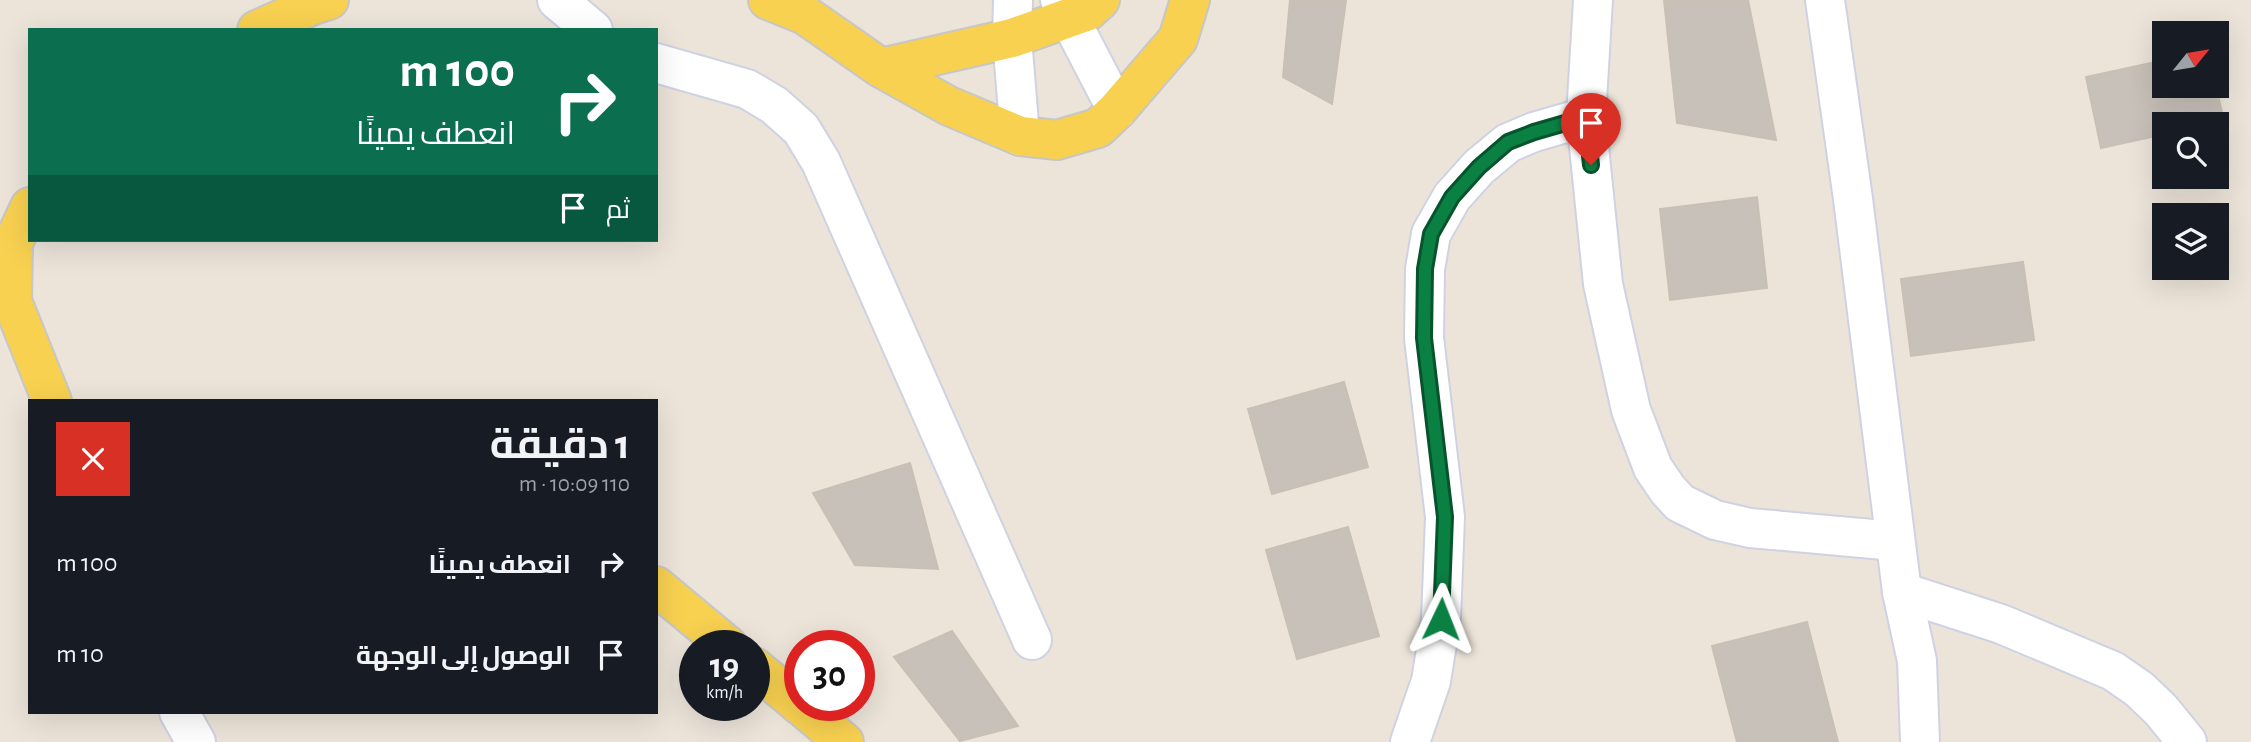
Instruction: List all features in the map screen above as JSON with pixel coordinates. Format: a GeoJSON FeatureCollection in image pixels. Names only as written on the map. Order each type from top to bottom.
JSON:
{"type":"FeatureCollection","features":[{"type":"Feature","properties":{"kind":"main road"},"geometry":{"type":"LineString","coordinates":[[768,0],[802,7],[881,68],[949,106],[1020,136],[1057,140],[1098,128],[1117,110],[1178,39],[1190,0]]}},
{"type":"Feature","properties":{"kind":"main road"},"geometry":{"type":"LineString","coordinates":[[261,28],[318,2]]}},
{"type":"Feature","properties":{"kind":"main road"},"geometry":{"type":"LineString","coordinates":[[881,68],[1012,38],[1076,6]]}},
{"type":"Feature","properties":{"kind":"main road"},"geometry":{"type":"LineString","coordinates":[[28,211],[13,243],[12,301],[51,399]]}},
{"type":"Feature","properties":{"kind":"main road"},"geometry":{"type":"LineString","coordinates":[[658,588],[710,630]]}},
{"type":"Feature","properties":{"kind":"main road"},"geometry":{"type":"LineString","coordinates":[[770,680],[784,692]]}},
{"type":"Feature","properties":{"kind":"main road"},"geometry":{"type":"LineString","coordinates":[[819,721],[844,742]]}},
{"type":"Feature","properties":{"kind":"street"},"geometry":{"type":"LineString","coordinates":[[557,0],[591,28]]}},
{"type":"Feature","properties":{"kind":"street"},"geometry":{"type":"LineString","coordinates":[[1013,0],[1012,38],[1020,136]]}},
{"type":"Feature","properties":{"kind":"street"},"geometry":{"type":"LineString","coordinates":[[1593,0],[1586,117],[1603,284],[1632,410],[1653,468],[1680,503],[1715,520],[1750,527],[1895,541]]}},
{"type":"Feature","properties":{"kind":"street"},"geometry":{"type":"LineString","coordinates":[[1825,0],[1902,592],[1917,662],[1920,742]]}},
{"type":"Feature","properties":{"kind":"street"},"geometry":{"type":"LineString","coordinates":[[1076,6],[1117,110]]}},
{"type":"Feature","properties":{"kind":"street"},"geometry":{"type":"LineString","coordinates":[[658,64],[747,89],[775,105],[801,129],[821,162],[1032,640]]}},
{"type":"Feature","properties":{"kind":"street"},"geometry":{"type":"LineString","coordinates":[[1410,742],[1431,681],[1441,619],[1445,517],[1424,338],[1425,269],[1431,234],[1452,197],[1479,167],[1508,142],[1586,117]]}},
{"type":"Feature","properties":{"kind":"street"},"geometry":{"type":"LineString","coordinates":[[1902,592],[2001,624],[2113,671],[2139,689],[2161,710],[2187,742]]}},
{"type":"Feature","properties":{"kind":"street"},"geometry":{"type":"LineString","coordinates":[[180,714],[196,742]]}},
{"type":"Feature","properties":{"kind":"building"},"geometry":{"type":"Polygon","coordinates":[[[1290,0],[1346,0],[1332,104],[1283,77],[1290,0]]]}},
{"type":"Feature","properties":{"kind":"building"},"geometry":{"type":"Polygon","coordinates":[[[1664,0],[1748,0],[1776,140],[1677,123],[1664,0]]]}},
{"type":"Feature","properties":{"kind":"building"},"geometry":{"type":"Polygon","coordinates":[[[2152,63],[2152,98],[2219,98],[2222,112],[2152,112],[2152,137],[2101,148],[2086,77],[2152,63]]]}},
{"type":"Feature","properties":{"kind":"building"},"geometry":{"type":"Polygon","coordinates":[[[1757,197],[1767,288],[1670,300],[1660,209],[1757,197]]]}},
{"type":"Feature","properties":{"kind":"building"},"geometry":{"type":"Polygon","coordinates":[[[2023,262],[2034,340],[1911,356],[1901,279],[2023,262]]]}},
{"type":"Feature","properties":{"kind":"building"},"geometry":{"type":"Polygon","coordinates":[[[1344,382],[1368,467],[1272,494],[1248,409],[1344,382]]]}},
{"type":"Feature","properties":{"kind":"building"},"geometry":{"type":"Polygon","coordinates":[[[910,463],[938,569],[855,565],[813,493],[910,463]]]}},
{"type":"Feature","properties":{"kind":"building"},"geometry":{"type":"Polygon","coordinates":[[[1348,527],[1379,636],[1297,659],[1266,550],[1348,527]]]}},
{"type":"Feature","properties":{"kind":"building"},"geometry":{"type":"Polygon","coordinates":[[[1807,622],[1838,742],[1737,742],[1712,646],[1807,622]]]}},
{"type":"Feature","properties":{"kind":"building"},"geometry":{"type":"Polygon","coordinates":[[[952,631],[1018,726],[960,741],[894,657],[952,631]]]}},
{"type":"Feature","properties":{"kind":"route"},"geometry":{"type":"LineString","coordinates":[[1441,619],[1445,517],[1424,338],[1425,269],[1431,234],[1452,197],[1479,167],[1508,142],[1586,117],[1591,165]]}}]}
